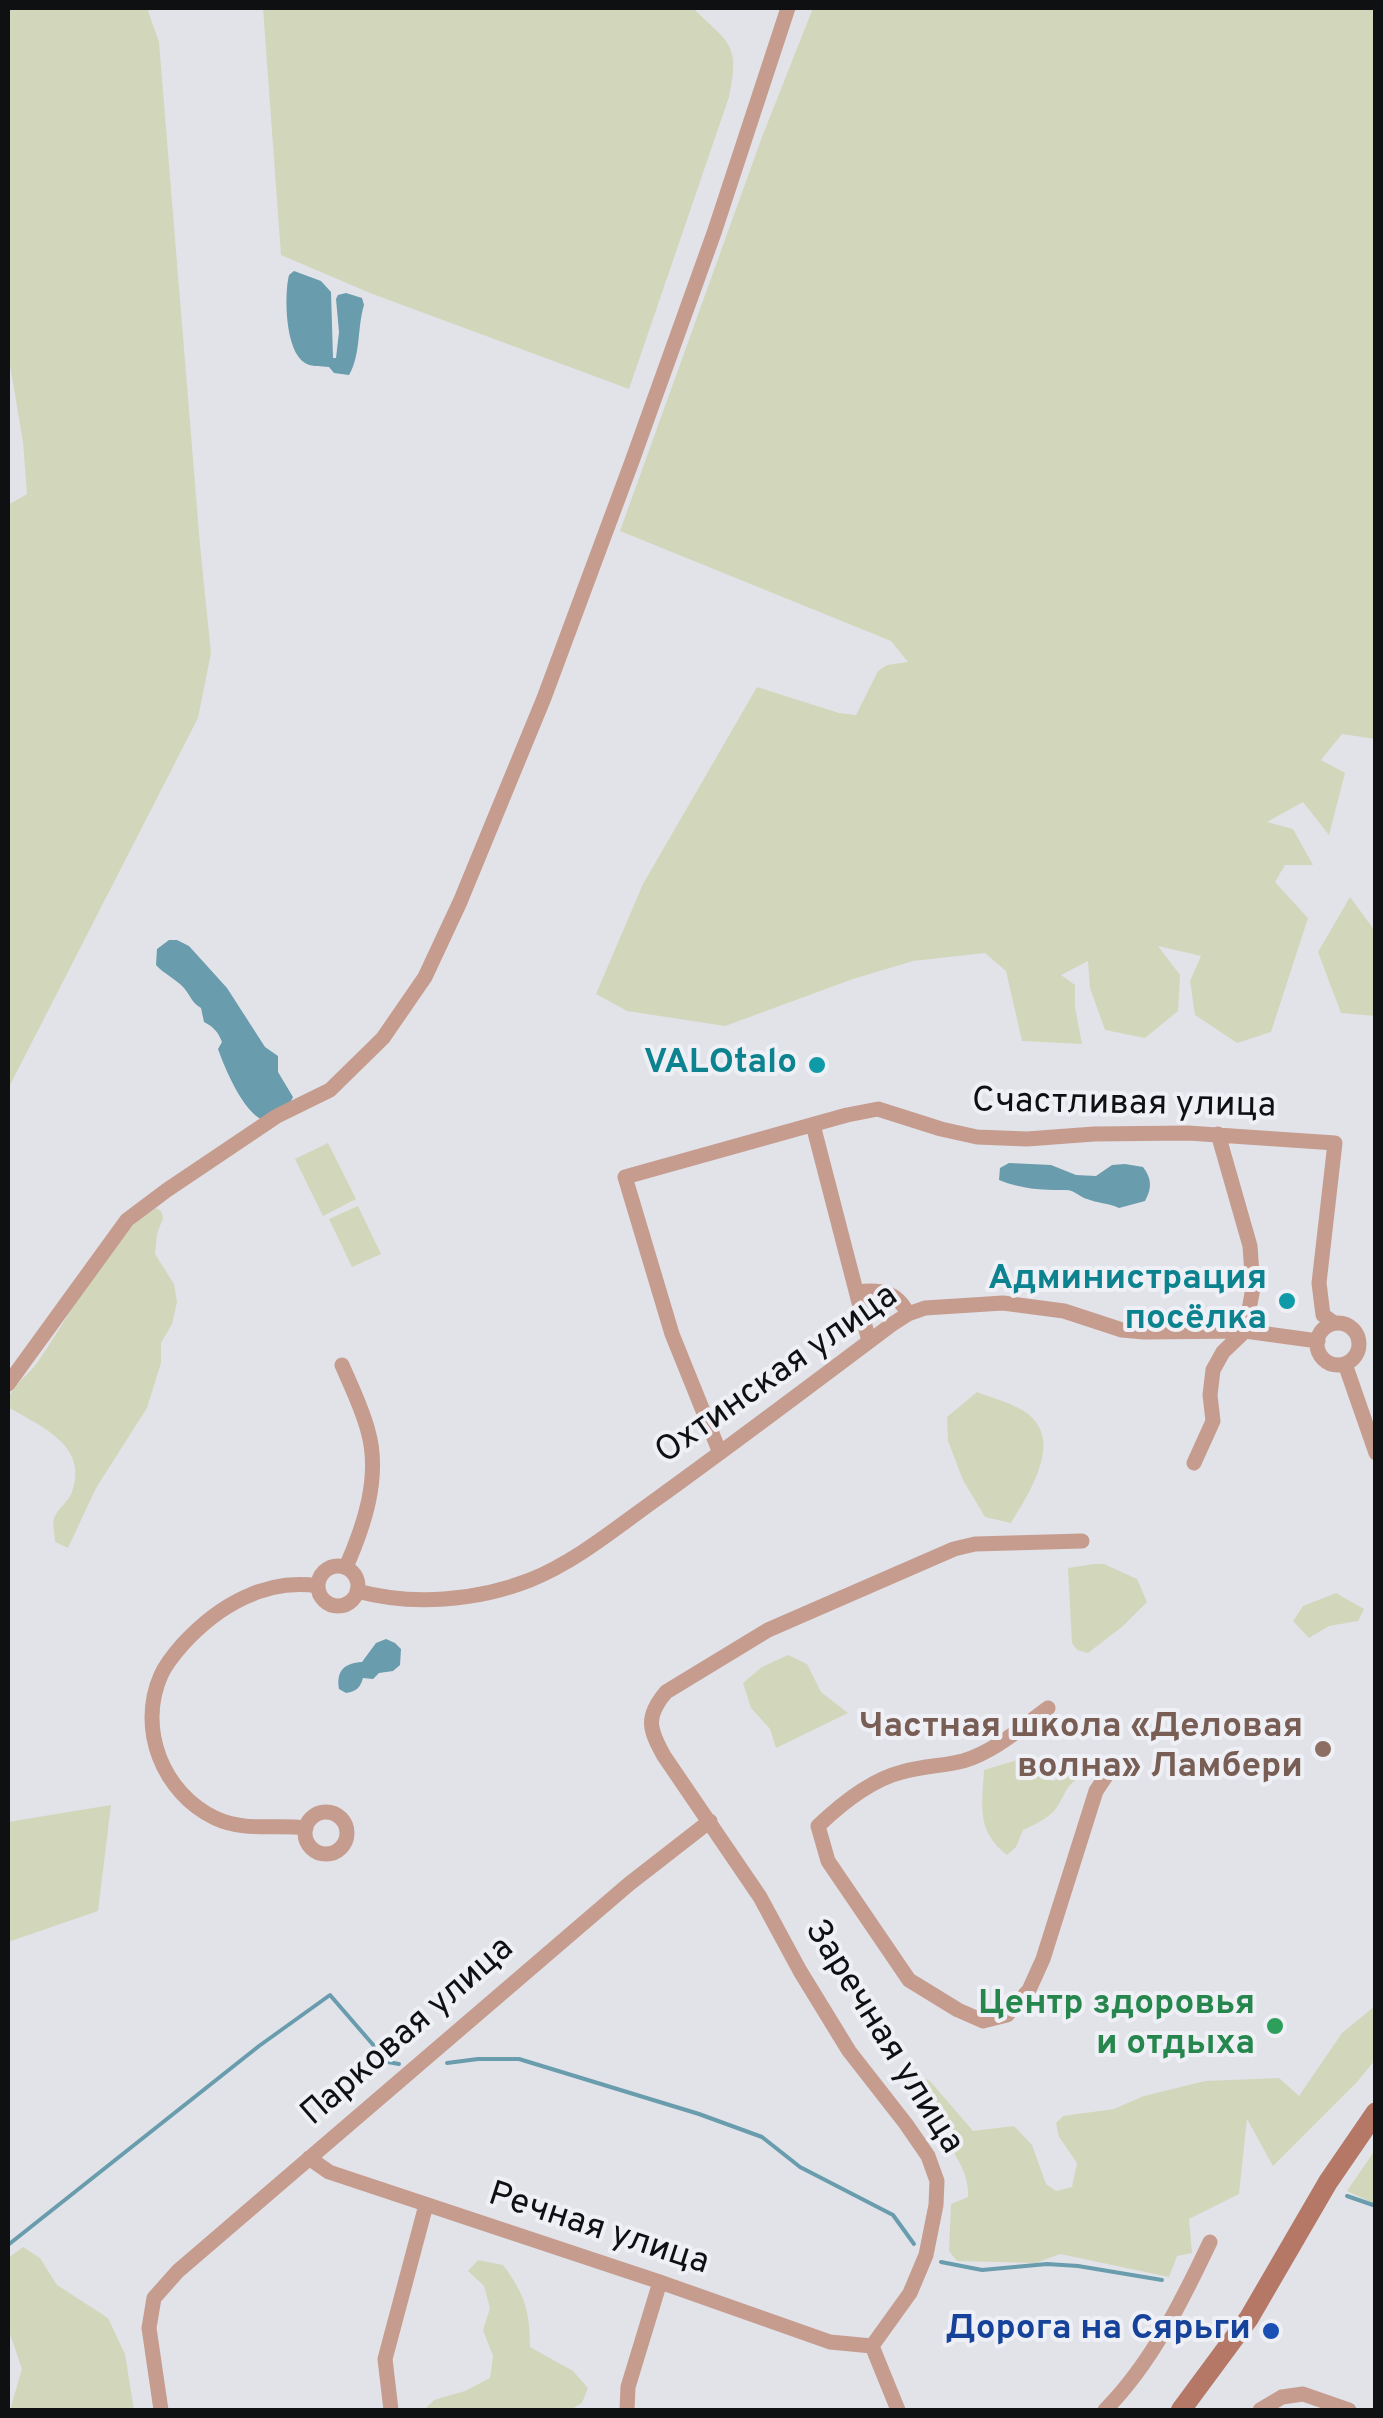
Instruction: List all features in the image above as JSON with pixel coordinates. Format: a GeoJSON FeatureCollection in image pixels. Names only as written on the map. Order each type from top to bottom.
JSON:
{"type":"FeatureCollection","features":[{"type":"Feature","properties":{"kind":"main road"},"geometry":{"type":"LineString","coordinates":[[1181,2410],[1249,2318],[1328,2182],[1376,2112]]}},
{"type":"Feature","properties":{"kind":"street"},"geometry":{"type":"LineString","coordinates":[[8,1384],[128,1220],[277,1116],[330,1090],[382,1038],[425,977],[544,698],[708,250],[788,8]]}},
{"type":"Feature","properties":{"kind":"street","name":"Счастливая улица"},"geometry":{"type":"LineString","coordinates":[[720,1454],[672,1334],[624,1176],[878,1109],[977,1137],[1218,1134],[1335,1142],[1319,1283],[1323,1316],[1334,1323]]}},
{"type":"Feature","properties":{"kind":"street"},"geometry":{"type":"LineString","coordinates":[[813,1126],[870,1341]]}},
{"type":"Feature","properties":{"kind":"street"},"geometry":{"type":"LineString","coordinates":[[1194,1463],[1213,1421],[1210,1395],[1214,1370],[1224,1352],[1245,1331],[1252,1288],[1250,1246],[1218,1134]]}},
{"type":"Feature","properties":{"kind":"street"},"geometry":{"type":"LineString","coordinates":[[856,1292],[881,1290],[892,1294],[908,1314]]}},
{"type":"Feature","properties":{"kind":"street","name":"Охтинская улица"},"geometry":{"type":"LineString","coordinates":[[306,1828],[260,1828],[218,1820],[181,1793],[156,1754],[154,1701],[160,1676],[174,1654],[207,1620],[226,1607],[267,1588],[301,1583],[318,1586],[322,1599],[340,1606],[350,1602],[357,1591],[452,1598],[496,1591],[529,1580],[567,1563],[870,1341],[908,1314],[924,1308],[1003,1303],[1064,1311],[1122,1330],[1245,1331],[1318,1341]]}},
{"type":"Feature","properties":{"kind":"street"},"geometry":{"type":"LineString","coordinates":[[1334,1323],[1353,1328],[1360,1347],[1356,1357],[1338,1366],[1328,1364],[1320,1356],[1318,1341],[1324,1328],[1334,1323]]}},
{"type":"Feature","properties":{"kind":"street"},"geometry":{"type":"LineString","coordinates":[[1345,1364],[1376,1453]]}},
{"type":"Feature","properties":{"kind":"street"},"geometry":{"type":"LineString","coordinates":[[342,1365],[369,1434],[372,1472],[368,1508],[346,1567]]}},
{"type":"Feature","properties":{"kind":"street","name":"Заречная улица"},"geometry":{"type":"LineString","coordinates":[[872,2346],[910,2293],[926,2255],[938,2181],[928,2156],[849,2051],[760,1897],[664,1756],[650,1722],[666,1692],[768,1630],[954,1549],[975,1544],[1082,1541]]}},
{"type":"Feature","properties":{"kind":"street"},"geometry":{"type":"LineString","coordinates":[[318,1586],[326,1570],[346,1567],[354,1574],[357,1591]]}},
{"type":"Feature","properties":{"kind":"street"},"geometry":{"type":"LineString","coordinates":[[1048,1708],[986,1751],[963,1761],[897,1773],[868,1787],[818,1826],[828,1861],[909,1980],[984,2022],[1007,2015],[1029,1990],[1043,1960],[1096,1792],[1108,1773]]}},
{"type":"Feature","properties":{"kind":"street","name":"Парковая улица"},"geometry":{"type":"LineString","coordinates":[[160,2410],[149,2328],[154,2298],[178,2270],[629,1884],[710,1821]]}},
{"type":"Feature","properties":{"kind":"street","name":"Речная улица"},"geometry":{"type":"LineString","coordinates":[[309,2158],[329,2172],[830,2342],[872,2346]]}},
{"type":"Feature","properties":{"kind":"street"},"geometry":{"type":"LineString","coordinates":[[391,2410],[385,2359],[426,2206]]}},
{"type":"Feature","properties":{"kind":"street"},"geometry":{"type":"LineString","coordinates":[[1105,2410],[1124,2391],[1172,2316],[1210,2242]]}},
{"type":"Feature","properties":{"kind":"street"},"geometry":{"type":"LineString","coordinates":[[627,2410],[628,2387],[660,2282]]}},
{"type":"Feature","properties":{"kind":"street"},"geometry":{"type":"LineString","coordinates":[[872,2346],[898,2410]]}},
{"type":"Feature","properties":{"kind":"street"},"geometry":{"type":"LineString","coordinates":[[1260,2410],[1282,2397],[1303,2394],[1349,2410]]}},
{"type":"Feature","properties":{"kind":"green space"},"geometry":{"type":"Polygon","coordinates":[[[8,8],[147,8],[159,42],[211,653],[198,718],[8,1089],[8,505],[27,494],[8,353],[8,8]]]}},
{"type":"Feature","properties":{"kind":"green space"},"geometry":{"type":"Polygon","coordinates":[[[263,8],[693,8],[723,37],[732,54],[729,97],[629,389],[370,293],[281,255],[263,8]]]}},
{"type":"Feature","properties":{"kind":"green space"},"geometry":{"type":"Polygon","coordinates":[[[813,8],[1375,8],[1375,739],[1342,734],[1321,760],[1345,773],[1329,835],[1303,802],[1267,822],[1293,829],[1313,865],[1285,865],[1275,882],[1308,918],[1271,1032],[1237,1043],[1195,1015],[1190,981],[1201,956],[1158,946],[1180,975],[1178,1011],[1145,1038],[1105,1030],[1090,988],[1088,961],[1061,975],[1075,985],[1082,1044],[1022,1041],[1006,971],[985,953],[913,961],[725,1026],[627,1011],[596,994],[643,884],[757,687],[856,715],[878,671],[887,665],[908,662],[891,641],[620,531],[762,137],[813,8]]]}},
{"type":"Feature","properties":{"kind":"green space"},"geometry":{"type":"Polygon","coordinates":[[[1350,897],[1375,931],[1375,1016],[1341,1013],[1318,952],[1350,897]]]}},
{"type":"Feature","properties":{"kind":"green space"},"geometry":{"type":"Polygon","coordinates":[[[328,1143],[356,1199],[323,1216],[295,1159],[328,1143]]]}},
{"type":"Feature","properties":{"kind":"green space"},"geometry":{"type":"Polygon","coordinates":[[[358,1206],[381,1254],[352,1267],[329,1219],[358,1206]]]}},
{"type":"Feature","properties":{"kind":"green space"},"geometry":{"type":"Polygon","coordinates":[[[156,1208],[163,1218],[155,1254],[174,1284],[177,1302],[172,1324],[161,1343],[161,1363],[147,1408],[96,1488],[68,1548],[55,1542],[53,1520],[72,1492],[74,1462],[59,1439],[8,1407],[8,1401],[113,1248],[156,1208]]]}},
{"type":"Feature","properties":{"kind":"green space"},"geometry":{"type":"Polygon","coordinates":[[[977,1392],[1022,1410],[1042,1434],[1043,1449],[1035,1480],[1011,1523],[985,1517],[963,1480],[948,1441],[947,1417],[977,1392]]]}},
{"type":"Feature","properties":{"kind":"green space"},"geometry":{"type":"Polygon","coordinates":[[[1104,1564],[1137,1579],[1147,1602],[1088,1653],[1077,1650],[1072,1643],[1068,1568],[1104,1564]]]}},
{"type":"Feature","properties":{"kind":"green space"},"geometry":{"type":"Polygon","coordinates":[[[1336,1593],[1364,1609],[1358,1621],[1329,1626],[1309,1638],[1293,1621],[1303,1606],[1336,1593]]]}},
{"type":"Feature","properties":{"kind":"green space"},"geometry":{"type":"Polygon","coordinates":[[[788,1655],[807,1664],[821,1692],[848,1713],[776,1748],[770,1729],[751,1708],[743,1683],[762,1667],[788,1655]]]}},
{"type":"Feature","properties":{"kind":"green space"},"geometry":{"type":"Polygon","coordinates":[[[1024,1758],[1053,1781],[1078,1770],[1080,1776],[1052,1813],[1023,1830],[1016,1847],[1007,1855],[990,1837],[983,1817],[984,1770],[1024,1758]]]}},
{"type":"Feature","properties":{"kind":"green space"},"geometry":{"type":"Polygon","coordinates":[[[111,1805],[98,1911],[8,1942],[8,1822],[111,1805]]]}},
{"type":"Feature","properties":{"kind":"green space"},"geometry":{"type":"Polygon","coordinates":[[[1375,2006],[1375,2060],[1273,2166],[1247,2119],[1239,2194],[1189,2219],[1192,2253],[1177,2256],[1169,2277],[1060,2254],[1036,2263],[957,2261],[949,2251],[951,2204],[968,2197],[967,2183],[956,2155],[911,2091],[903,2067],[930,2081],[973,2131],[1014,2126],[1032,2145],[1046,2184],[1056,2191],[1072,2187],[1077,2163],[1059,2137],[1056,2123],[1063,2116],[1114,2109],[1144,2096],[1205,2081],[1279,2078],[1299,2096],[1342,2033],[1375,2006]]]}},
{"type":"Feature","properties":{"kind":"green space"},"geometry":{"type":"Polygon","coordinates":[[[1375,2150],[1375,2204],[1347,2191],[1375,2150]]]}},
{"type":"Feature","properties":{"kind":"green space"},"geometry":{"type":"Polygon","coordinates":[[[23,2247],[40,2258],[57,2285],[108,2318],[125,2354],[134,2410],[10,2410],[22,2369],[8,2328],[8,2258],[23,2247]]]}},
{"type":"Feature","properties":{"kind":"green space"},"geometry":{"type":"Polygon","coordinates":[[[478,2260],[503,2265],[525,2304],[530,2347],[573,2371],[588,2388],[582,2403],[570,2410],[424,2410],[434,2400],[490,2378],[493,2356],[483,2330],[490,2308],[484,2286],[468,2271],[478,2260]]]}},
{"type":"Feature","properties":{"kind":"water"},"geometry":{"type":"Polygon","coordinates":[[[294,271],[321,281],[331,292],[333,358],[339,332],[336,299],[346,293],[362,298],[357,350],[349,375],[307,364],[298,357],[287,308],[289,275],[294,271]]]}},
{"type":"Feature","properties":{"kind":"water"},"geometry":{"type":"Polygon","coordinates":[[[169,940],[189,946],[227,988],[265,1047],[278,1056],[278,1072],[293,1097],[263,1120],[249,1109],[236,1089],[218,1049],[222,1042],[204,1022],[201,1008],[156,965],[157,949],[169,940]]]}},
{"type":"Feature","properties":{"kind":"water"},"geometry":{"type":"Polygon","coordinates":[[[1009,1163],[1051,1165],[1076,1175],[1096,1176],[1112,1165],[1143,1167],[1150,1188],[1145,1201],[1119,1208],[1071,1191],[1031,1188],[999,1180],[1000,1168],[1009,1163]]]}},
{"type":"Feature","properties":{"kind":"water"},"geometry":{"type":"Polygon","coordinates":[[[386,1639],[401,1649],[400,1665],[373,1679],[363,1678],[353,1691],[339,1689],[343,1669],[362,1662],[376,1643],[386,1639]]]}},
{"type":"Feature","properties":{"kind":"waterway"},"geometry":{"type":"LineString","coordinates":[[8,2245],[259,2046],[330,1995],[388,2062],[399,2064]]}},
{"type":"Feature","properties":{"kind":"waterway"},"geometry":{"type":"LineString","coordinates":[[447,2063],[519,2059],[762,2137],[800,2167],[893,2215],[914,2244]]}},
{"type":"Feature","properties":{"kind":"waterway"},"geometry":{"type":"LineString","coordinates":[[1347,2196],[1376,2206]]}},
{"type":"Feature","properties":{"kind":"waterway"},"geometry":{"type":"LineString","coordinates":[[941,2262],[982,2270],[1047,2264],[1078,2266],[1162,2280]]}},
{"type":"Feature","properties":{"kind":"place","name":"VALOtalo"},"geometry":{"type":"Point","coordinates":[817,1065]}},
{"type":"Feature","properties":{"kind":"place","name":"Администрация посёлка"},"geometry":{"type":"Point","coordinates":[1287,1301]}},
{"type":"Feature","properties":{"kind":"place","name":"Частная школа «Деловая волна» Ламбери"},"geometry":{"type":"Point","coordinates":[1323,1749]}},
{"type":"Feature","properties":{"kind":"place","name":"Центр здоровья и отдыха"},"geometry":{"type":"Point","coordinates":[1275,2026]}},
{"type":"Feature","properties":{"kind":"place","name":"Дорога на Сярьги"},"geometry":{"type":"Point","coordinates":[1271,2331]}}]}
